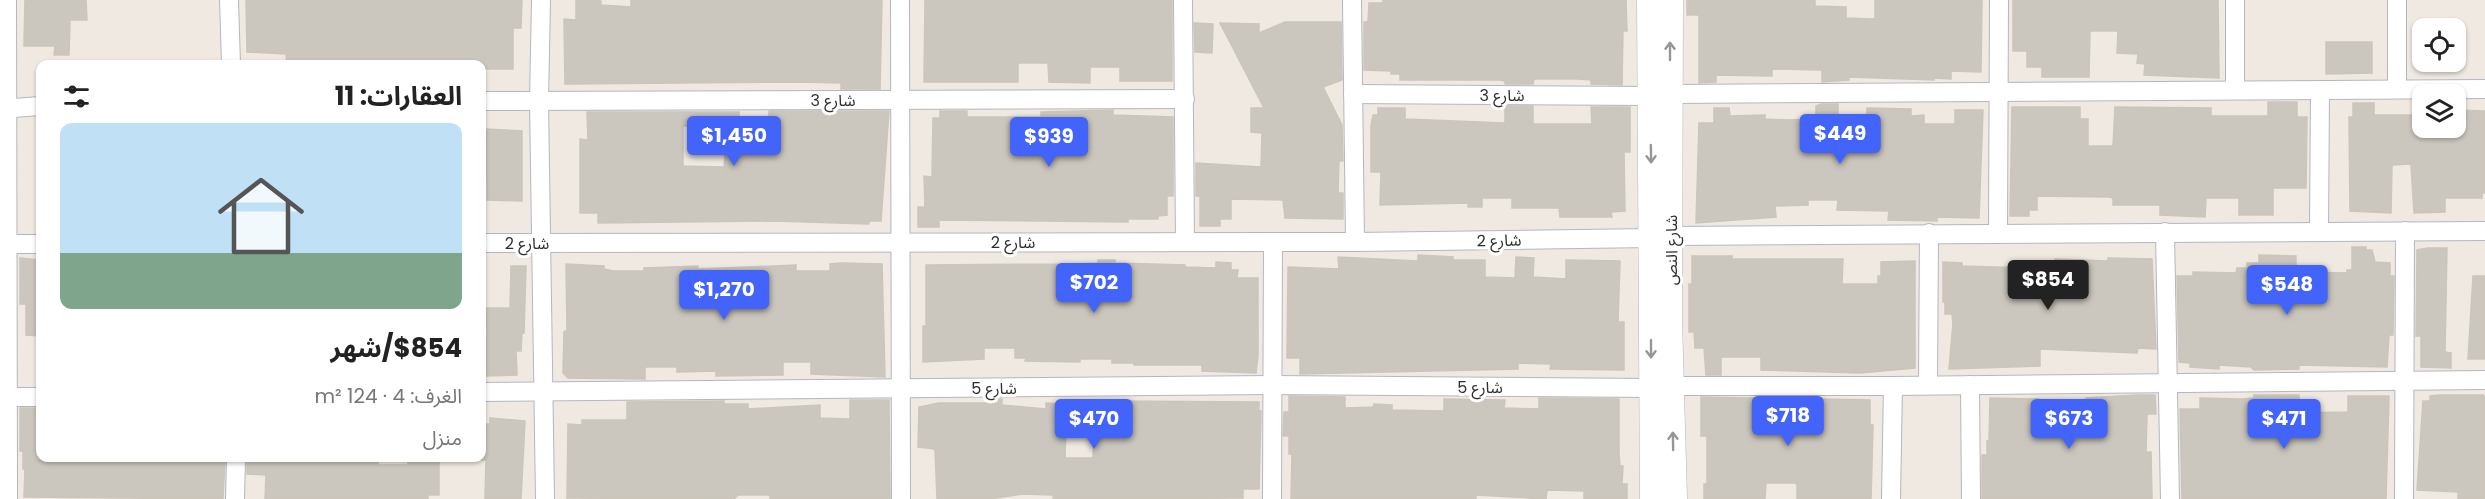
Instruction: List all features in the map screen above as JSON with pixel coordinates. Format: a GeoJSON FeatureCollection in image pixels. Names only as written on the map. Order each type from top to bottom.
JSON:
{"type":"FeatureCollection","features":[{"type":"Feature","properties":{"kind":"main road","name":"شارع النص"},"geometry":{"type":"LineString","coordinates":[[1650,0],[1661,95]]}},
{"type":"Feature","properties":{"kind":"main road","name":"شارع النص"},"geometry":{"type":"LineString","coordinates":[[1653,499],[1670,320],[1662,237],[1661,95],[1670,0]]}},
{"type":"Feature","properties":{"kind":"main road","name":"شارع النص"},"geometry":{"type":"LineString","coordinates":[[1662,387],[1674,499]]}},
{"type":"Feature","properties":{"kind":"street"},"geometry":{"type":"LineString","coordinates":[[7,0],[4,243],[8,499]]}},
{"type":"Feature","properties":{"kind":"street"},"geometry":{"type":"LineString","coordinates":[[229,0],[231,60]]}},
{"type":"Feature","properties":{"kind":"street"},"geometry":{"type":"LineString","coordinates":[[541,0],[539,101],[543,243],[545,499]]}},
{"type":"Feature","properties":{"kind":"street"},"geometry":{"type":"LineString","coordinates":[[900,0],[901,499]]}},
{"type":"Feature","properties":{"kind":"street"},"geometry":{"type":"LineString","coordinates":[[1183,0],[1185,242]]}},
{"type":"Feature","properties":{"kind":"street"},"geometry":{"type":"LineString","coordinates":[[1352,0],[1355,242]]}},
{"type":"Feature","properties":{"kind":"street"},"geometry":{"type":"LineString","coordinates":[[1998,233],[1999,0]]}},
{"type":"Feature","properties":{"kind":"street"},"geometry":{"type":"LineString","coordinates":[[2235,0],[2235,90]]}},
{"type":"Feature","properties":{"kind":"street"},"geometry":{"type":"LineString","coordinates":[[2397,0],[2397,89]]}},
{"type":"Feature","properties":{"kind":"street"},"geometry":{"type":"LineString","coordinates":[[2319,231],[2320,90]]}},
{"type":"Feature","properties":{"kind":"street","name":"شارع 3"},"geometry":{"type":"LineString","coordinates":[[1353,94],[1661,95],[1999,91],[2485,90]]}},
{"type":"Feature","properties":{"kind":"street","name":"شارع 3"},"geometry":{"type":"LineString","coordinates":[[486,101],[1185,99]]}},
{"type":"Feature","properties":{"kind":"street"},"geometry":{"type":"LineString","coordinates":[[4,109],[36,106]]}},
{"type":"Feature","properties":{"kind":"street"},"geometry":{"type":"LineString","coordinates":[[2404,499],[2405,231]]}},
{"type":"Feature","properties":{"kind":"street","name":"شارع 2"},"geometry":{"type":"LineString","coordinates":[[486,243],[1355,242],[1929,233],[2485,231]]}},
{"type":"Feature","properties":{"kind":"street"},"geometry":{"type":"LineString","coordinates":[[2165,232],[2170,499]]}},
{"type":"Feature","properties":{"kind":"street"},"geometry":{"type":"LineString","coordinates":[[1929,233],[1929,384]]}},
{"type":"Feature","properties":{"kind":"street"},"geometry":{"type":"LineString","coordinates":[[1272,499],[1273,242]]}},
{"type":"Feature","properties":{"kind":"street"},"geometry":{"type":"LineString","coordinates":[[4,243],[36,244]]}},
{"type":"Feature","properties":{"kind":"street","name":"شارع 5"},"geometry":{"type":"LineString","coordinates":[[486,392],[1272,385],[1893,386],[2485,380]]}},
{"type":"Feature","properties":{"kind":"street"},"geometry":{"type":"LineString","coordinates":[[1970,385],[1971,499]]}},
{"type":"Feature","properties":{"kind":"street"},"geometry":{"type":"LineString","coordinates":[[1891,499],[1893,386]]}},
{"type":"Feature","properties":{"kind":"street"},"geometry":{"type":"LineString","coordinates":[[5,397],[36,397]]}},
{"type":"Feature","properties":{"kind":"street"},"geometry":{"type":"LineString","coordinates":[[235,499],[236,462]]}},
{"type":"Feature","properties":{"kind":"building"},"geometry":{"type":"Polygon","coordinates":[[[25,0],[86,0],[87,20],[70,20],[69,55],[54,55],[55,46],[24,46],[25,0]]]}},
{"type":"Feature","properties":{"kind":"building"},"geometry":{"type":"Polygon","coordinates":[[[246,0],[522,0],[521,28],[513,28],[513,69],[486,69],[486,60],[287,60],[286,54],[247,52],[246,0]]]}},
{"type":"Feature","properties":{"kind":"building"},"geometry":{"type":"Polygon","coordinates":[[[576,0],[601,1],[601,5],[631,7],[631,0],[882,0],[880,89],[841,89],[841,83],[799,82],[565,84],[564,19],[576,20],[576,0]]]}},
{"type":"Feature","properties":{"kind":"building"},"geometry":{"type":"Polygon","coordinates":[[[925,0],[1172,0],[1172,81],[1120,81],[1120,67],[1090,67],[1090,83],[1049,82],[1048,63],[1018,63],[1018,82],[924,82],[925,0]]]}},
{"type":"Feature","properties":{"kind":"building"},"geometry":{"type":"Polygon","coordinates":[[[1383,0],[1626,0],[1627,31],[1623,31],[1622,85],[1591,84],[1591,80],[1578,79],[1534,79],[1533,84],[1505,84],[1505,81],[1499,80],[1400,80],[1400,74],[1391,74],[1391,71],[1364,70],[1364,22],[1368,22],[1369,3],[1383,3],[1383,0]]]}},
{"type":"Feature","properties":{"kind":"building"},"geometry":{"type":"Polygon","coordinates":[[[1687,0],[1815,0],[1815,6],[1846,7],[1846,18],[1875,19],[1875,0],[1982,0],[1981,72],[1951,71],[1951,79],[1849,77],[1849,80],[1822,82],[1822,70],[1772,69],[1772,76],[1716,75],[1716,82],[1699,83],[1699,15],[1687,15],[1687,0]]]}},
{"type":"Feature","properties":{"kind":"building"},"geometry":{"type":"Polygon","coordinates":[[[2013,0],[2218,0],[2219,78],[2144,75],[2145,64],[2137,63],[2138,54],[2117,53],[2118,31],[2090,31],[2089,77],[2042,77],[2042,67],[2027,67],[2027,51],[2013,51],[2013,0]]]}},
{"type":"Feature","properties":{"kind":"building"},"geometry":{"type":"Polygon","coordinates":[[[1285,22],[1341,22],[1342,80],[1323,87],[1342,125],[1343,161],[1339,161],[1338,193],[1343,193],[1343,219],[1285,218],[1283,200],[1231,199],[1231,219],[1220,219],[1220,226],[1200,226],[1200,196],[1196,196],[1196,163],[1261,167],[1262,133],[1251,132],[1251,108],[1264,108],[1220,23],[1259,24],[1259,33],[1285,22]]]}},
{"type":"Feature","properties":{"kind":"building"},"geometry":{"type":"Polygon","coordinates":[[[1194,23],[1213,24],[1212,53],[1195,52],[1194,23]]]}},
{"type":"Feature","properties":{"kind":"building"},"geometry":{"type":"Polygon","coordinates":[[[2326,42],[2372,42],[2372,73],[2326,74],[2326,42]]]}},
{"type":"Feature","properties":{"kind":"building"},"geometry":{"type":"Polygon","coordinates":[[[2268,102],[2297,102],[2297,117],[2307,117],[2306,188],[2273,188],[2273,215],[2239,215],[2239,198],[2206,198],[2205,217],[2160,215],[2160,205],[2113,205],[2113,198],[2109,197],[2037,196],[2037,210],[2029,210],[2029,216],[2010,216],[2012,107],[2080,107],[2080,119],[2088,119],[2088,146],[2113,146],[2115,107],[2211,108],[2211,116],[2268,116],[2268,102]]]}},
{"type":"Feature","properties":{"kind":"building"},"geometry":{"type":"Polygon","coordinates":[[[2353,103],[2374,103],[2374,115],[2412,115],[2412,138],[2466,138],[2466,110],[2485,111],[2485,193],[2482,193],[2482,198],[2445,198],[2445,212],[2414,213],[2411,164],[2392,165],[2391,213],[2350,211],[2349,117],[2353,117],[2353,103]]]}},
{"type":"Feature","properties":{"kind":"building"},"geometry":{"type":"Polygon","coordinates":[[[1838,104],[1838,116],[1867,116],[1867,108],[1911,109],[1911,116],[1924,115],[1924,124],[1955,124],[1955,110],[1983,110],[1979,218],[1937,217],[1937,221],[1888,220],[1889,211],[1837,210],[1838,200],[1808,200],[1808,205],[1775,206],[1776,217],[1696,223],[1699,123],[1714,123],[1714,108],[1729,108],[1730,116],[1765,115],[1765,119],[1816,119],[1816,106],[1838,104]]]}},
{"type":"Feature","properties":{"kind":"building"},"geometry":{"type":"Polygon","coordinates":[[[1505,106],[1533,106],[1533,124],[1592,124],[1591,107],[1630,107],[1630,152],[1624,152],[1625,211],[1611,212],[1612,217],[1560,217],[1559,208],[1512,208],[1512,198],[1482,198],[1482,207],[1468,207],[1468,203],[1380,205],[1381,172],[1371,172],[1371,126],[1373,115],[1378,115],[1378,108],[1405,108],[1405,119],[1505,123],[1505,106]]]}},
{"type":"Feature","properties":{"kind":"building"},"geometry":{"type":"Polygon","coordinates":[[[1113,110],[1113,115],[1173,117],[1173,196],[1167,196],[1167,215],[1158,216],[1158,219],[1128,219],[1128,222],[939,220],[939,227],[918,227],[918,207],[925,207],[924,176],[932,177],[933,118],[940,118],[940,111],[967,111],[967,117],[1041,117],[1041,112],[1113,110]]]}},
{"type":"Feature","properties":{"kind":"building"},"geometry":{"type":"Polygon","coordinates":[[[769,111],[889,111],[881,221],[869,221],[869,224],[774,221],[598,223],[598,213],[580,213],[580,139],[588,140],[587,112],[739,112],[739,117],[769,117],[769,111]],[[683,126],[683,166],[724,167],[727,126],[683,126]]]}},
{"type":"Feature","properties":{"kind":"building"},"geometry":{"type":"Polygon","coordinates":[[[486,129],[522,131],[522,201],[487,200],[486,129]]]}},
{"type":"Feature","properties":{"kind":"building"},"geometry":{"type":"Polygon","coordinates":[[[2352,247],[2366,247],[2366,250],[2372,250],[2375,262],[2390,263],[2390,276],[2394,276],[2393,335],[2389,335],[2387,367],[2299,365],[2299,369],[2254,370],[2251,367],[2219,365],[2219,369],[2190,367],[2190,363],[2179,362],[2177,276],[2193,276],[2193,272],[2236,273],[2237,268],[2247,268],[2247,263],[2259,263],[2259,255],[2296,256],[2296,272],[2347,273],[2347,270],[2352,270],[2352,247]]]}},
{"type":"Feature","properties":{"kind":"building"},"geometry":{"type":"Polygon","coordinates":[[[2447,248],[2445,352],[2451,353],[2451,368],[2421,367],[2421,336],[2416,336],[2417,250],[2447,248]]]}},
{"type":"Feature","properties":{"kind":"building"},"geometry":{"type":"Polygon","coordinates":[[[1418,255],[1453,257],[1453,260],[1485,260],[1485,277],[1515,278],[1516,257],[1534,258],[1533,277],[1566,279],[1566,260],[1620,261],[1618,322],[1624,322],[1624,370],[1550,369],[1551,364],[1518,363],[1518,369],[1300,374],[1300,358],[1287,358],[1288,267],[1339,269],[1338,257],[1418,261],[1418,255]]]}},
{"type":"Feature","properties":{"kind":"building"},"geometry":{"type":"Polygon","coordinates":[[[1692,256],[1732,256],[1732,259],[1843,259],[1842,284],[1878,284],[1878,276],[1881,276],[1881,262],[1915,261],[1915,368],[1860,373],[1761,370],[1761,357],[1721,357],[1721,375],[1706,375],[1704,348],[1695,348],[1694,332],[1689,332],[1689,284],[1692,284],[1692,256]]]}},
{"type":"Feature","properties":{"kind":"building"},"geometry":{"type":"Polygon","coordinates":[[[20,258],[36,260],[36,336],[26,335],[26,304],[20,304],[20,258]]]}},
{"type":"Feature","properties":{"kind":"building"},"geometry":{"type":"Polygon","coordinates":[[[2108,258],[2152,259],[2156,349],[2138,348],[2137,353],[2040,349],[2040,366],[1949,369],[1953,323],[1952,314],[1945,314],[1945,302],[1943,302],[1943,262],[1962,263],[1962,266],[2026,268],[2026,273],[2055,274],[2055,259],[2108,261],[2108,258]]]}},
{"type":"Feature","properties":{"kind":"building"},"geometry":{"type":"Polygon","coordinates":[[[1098,260],[1115,260],[1115,263],[1216,268],[1216,262],[1231,263],[1231,270],[1238,270],[1237,278],[1258,278],[1256,373],[1202,371],[1202,365],[1112,363],[1112,359],[1080,359],[1080,362],[1025,361],[1026,358],[1015,358],[1015,348],[984,348],[984,359],[923,362],[923,326],[926,326],[926,265],[1069,264],[1098,263],[1098,260]]]}},
{"type":"Feature","properties":{"kind":"building"},"geometry":{"type":"Polygon","coordinates":[[[566,264],[604,266],[604,269],[613,271],[644,271],[644,268],[698,266],[698,269],[796,265],[796,271],[830,271],[830,264],[882,264],[885,377],[811,374],[811,362],[783,362],[783,375],[716,376],[716,371],[677,372],[677,367],[645,367],[645,379],[568,378],[563,373],[564,332],[567,330],[566,264]]]}},
{"type":"Feature","properties":{"kind":"building"},"geometry":{"type":"Polygon","coordinates":[[[511,266],[526,266],[524,333],[522,333],[521,351],[516,351],[517,375],[486,376],[486,308],[510,308],[511,266]]]}},
{"type":"Feature","properties":{"kind":"building"},"geometry":{"type":"Polygon","coordinates":[[[2473,276],[2485,276],[2485,359],[2468,359],[2473,276]]]}},
{"type":"Feature","properties":{"kind":"building"},"geometry":{"type":"Polygon","coordinates":[[[2155,395],[2156,414],[2147,414],[2146,452],[2151,452],[2152,499],[1982,499],[1982,455],[1987,455],[1987,441],[1989,441],[1990,398],[2039,399],[2039,404],[2056,405],[2055,411],[2085,412],[2086,398],[2155,395]]]}},
{"type":"Feature","properties":{"kind":"building"},"geometry":{"type":"Polygon","coordinates":[[[2254,395],[2299,395],[2299,413],[2348,412],[2348,396],[2389,396],[2386,499],[2182,499],[2180,409],[2200,409],[2200,398],[2242,399],[2254,398],[2254,395]]]}},
{"type":"Feature","properties":{"kind":"building"},"geometry":{"type":"Polygon","coordinates":[[[2483,395],[2485,398],[2485,499],[2458,499],[2458,492],[2417,490],[2423,401],[2430,401],[2430,396],[2483,395]]]}},
{"type":"Feature","properties":{"kind":"building"},"geometry":{"type":"Polygon","coordinates":[[[1289,396],[1345,397],[1345,408],[1373,407],[1374,404],[1392,405],[1392,410],[1444,411],[1444,399],[1505,400],[1504,408],[1539,409],[1539,398],[1619,399],[1619,454],[1620,466],[1623,466],[1622,484],[1627,484],[1627,499],[1584,499],[1584,491],[1547,490],[1546,499],[1476,495],[1476,499],[1291,499],[1292,454],[1289,454],[1289,436],[1283,436],[1284,412],[1289,412],[1289,396]]]}},
{"type":"Feature","properties":{"kind":"building"},"geometry":{"type":"Polygon","coordinates":[[[1701,397],[1870,400],[1870,425],[1873,425],[1871,499],[1797,499],[1795,483],[1766,483],[1765,499],[1704,499],[1704,484],[1707,484],[1707,436],[1701,436],[1701,397]]]}},
{"type":"Feature","properties":{"kind":"building"},"geometry":{"type":"Polygon","coordinates":[[[987,399],[1002,399],[1002,405],[1046,409],[1046,403],[1064,404],[1064,407],[1109,408],[1110,401],[1259,402],[1259,411],[1261,411],[1259,489],[1243,489],[1243,498],[1069,499],[1053,498],[1053,495],[1023,494],[990,499],[937,499],[935,449],[918,447],[919,407],[939,403],[987,403],[987,399]],[[1066,427],[1065,458],[1093,458],[1094,427],[1066,427]]]}},
{"type":"Feature","properties":{"kind":"building"},"geometry":{"type":"Polygon","coordinates":[[[850,400],[889,400],[890,499],[770,499],[770,495],[738,495],[734,499],[567,498],[568,424],[582,425],[582,420],[627,420],[627,402],[724,401],[724,404],[748,404],[748,409],[820,405],[820,418],[850,419],[850,400]]]}},
{"type":"Feature","properties":{"kind":"building"},"geometry":{"type":"Polygon","coordinates":[[[20,408],[36,408],[36,462],[225,462],[223,499],[24,497],[25,469],[23,469],[23,451],[20,451],[20,408]]]}},
{"type":"Feature","properties":{"kind":"building"},"geometry":{"type":"Polygon","coordinates":[[[490,418],[525,421],[521,499],[485,499],[486,424],[490,424],[490,418]]]}},
{"type":"Feature","properties":{"kind":"building"},"geometry":{"type":"Polygon","coordinates":[[[247,462],[378,462],[378,465],[408,465],[408,462],[439,462],[439,495],[428,495],[428,499],[265,499],[266,475],[247,474],[247,462]]]}}]}
